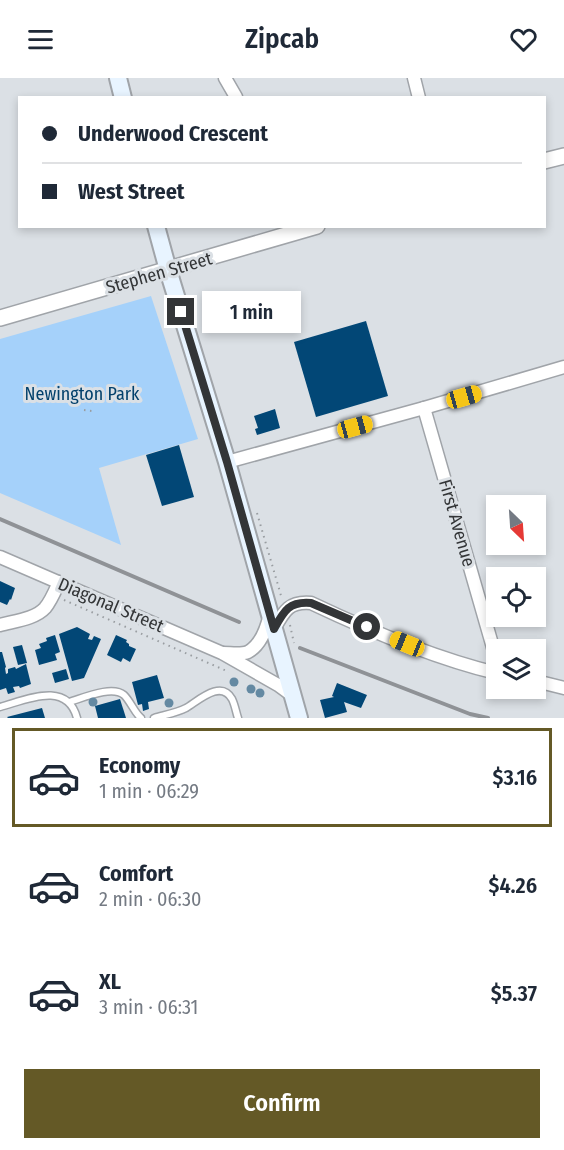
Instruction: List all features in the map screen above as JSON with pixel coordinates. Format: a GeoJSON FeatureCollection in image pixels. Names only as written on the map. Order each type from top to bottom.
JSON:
{"type":"FeatureCollection","features":[{"type":"Feature","properties":{"kind":"main road"},"geometry":{"type":"LineString","coordinates":[[118,78],[122,96]]}},
{"type":"Feature","properties":{"kind":"main road"},"geometry":{"type":"LineString","coordinates":[[157,228],[276,617],[292,696],[299,718]]}},
{"type":"Feature","properties":{"kind":"street"},"geometry":{"type":"LineString","coordinates":[[225,78],[235,96]]}},
{"type":"Feature","properties":{"kind":"street"},"geometry":{"type":"LineString","coordinates":[[414,78],[418,96]]}},
{"type":"Feature","properties":{"kind":"street"},"geometry":{"type":"LineString","coordinates":[[546,161],[563,160]]}},
{"type":"Feature","properties":{"kind":"street","name":"Stephen Street"},"geometry":{"type":"LineString","coordinates":[[0,318],[310,228]]}},
{"type":"Feature","properties":{"kind":"street"},"geometry":{"type":"LineString","coordinates":[[227,462],[564,368]]}},
{"type":"Feature","properties":{"kind":"street","name":"First Avenue"},"geometry":{"type":"LineString","coordinates":[[424,408],[491,639]]}},
{"type":"Feature","properties":{"kind":"street","name":"Diagonal Street"},"geometry":{"type":"LineString","coordinates":[[0,557],[222,653],[278,685],[292,696]]}},
{"type":"Feature","properties":{"kind":"street"},"geometry":{"type":"LineString","coordinates":[[0,625],[35,615],[43,610],[49,603],[58,582]]}},
{"type":"Feature","properties":{"kind":"street"},"geometry":{"type":"LineString","coordinates":[[222,653],[247,652],[260,641],[268,625],[276,617],[294,604],[311,603],[407,644],[486,671]]}},
{"type":"Feature","properties":{"kind":"street"},"geometry":{"type":"LineString","coordinates":[[546,684],[564,688]]}},
{"type":"Feature","properties":{"kind":"lane"},"geometry":{"type":"LineString","coordinates":[[69,702],[107,691],[117,692],[128,699],[141,718]]}},
{"type":"Feature","properties":{"kind":"lane"},"geometry":{"type":"LineString","coordinates":[[154,718],[183,710],[205,695],[219,691],[225,692],[232,699],[238,718]]}},
{"type":"Feature","properties":{"kind":"lane"},"geometry":{"type":"LineString","coordinates":[[0,707],[45,695],[61,697],[69,702],[77,718]]}},
{"type":"Feature","properties":{"kind":"path"},"geometry":{"type":"LineString","coordinates":[[84,410],[92,411]]}},
{"type":"Feature","properties":{"kind":"path"},"geometry":{"type":"LineString","coordinates":[[255,506],[276,617]]}},
{"type":"Feature","properties":{"kind":"path"},"geometry":{"type":"LineString","coordinates":[[63,599],[237,675]]}},
{"type":"Feature","properties":{"kind":"green space","name":"Newington Park"},"geometry":{"type":"Polygon","coordinates":[[[151,296],[198,439],[99,468],[121,545],[0,493],[0,339],[151,296]]]}},
{"type":"Feature","properties":{"kind":"building"},"geometry":{"type":"Polygon","coordinates":[[[366,321],[388,396],[316,417],[294,342],[366,321]]]}},
{"type":"Feature","properties":{"kind":"building"},"geometry":{"type":"Polygon","coordinates":[[[275,409],[280,428],[257,435],[255,429],[258,428],[254,416],[275,409]]]}},
{"type":"Feature","properties":{"kind":"building"},"geometry":{"type":"Polygon","coordinates":[[[179,445],[194,497],[162,506],[146,455],[179,445]]]}},
{"type":"Feature","properties":{"kind":"building"},"geometry":{"type":"Polygon","coordinates":[[[0,581],[15,588],[7,605],[0,602],[0,581]]]}},
{"type":"Feature","properties":{"kind":"building"},"geometry":{"type":"Polygon","coordinates":[[[77,627],[90,634],[88,639],[92,640],[94,636],[101,639],[84,678],[72,681],[59,634],[77,627]]]}},
{"type":"Feature","properties":{"kind":"building"},"geometry":{"type":"Polygon","coordinates":[[[55,635],[60,652],[55,654],[57,660],[39,665],[35,650],[41,648],[39,644],[47,641],[46,638],[55,635]]]}},
{"type":"Feature","properties":{"kind":"building"},"geometry":{"type":"Polygon","coordinates":[[[116,635],[127,640],[129,646],[136,649],[130,662],[123,658],[121,662],[107,655],[116,635]]]}},
{"type":"Feature","properties":{"kind":"building"},"geometry":{"type":"Polygon","coordinates":[[[22,645],[27,663],[18,665],[13,647],[22,645]]]}},
{"type":"Feature","properties":{"kind":"building"},"geometry":{"type":"Polygon","coordinates":[[[0,652],[2,652],[6,674],[8,669],[15,667],[16,669],[26,664],[31,684],[20,688],[19,686],[13,687],[15,692],[8,694],[6,688],[0,690],[0,652]]]}},
{"type":"Feature","properties":{"kind":"building"},"geometry":{"type":"Polygon","coordinates":[[[66,669],[69,679],[55,683],[52,673],[66,669]]]}},
{"type":"Feature","properties":{"kind":"building"},"geometry":{"type":"Polygon","coordinates":[[[157,675],[164,698],[148,702],[149,709],[143,711],[142,704],[138,705],[132,682],[157,675]]]}},
{"type":"Feature","properties":{"kind":"building"},"geometry":{"type":"Polygon","coordinates":[[[337,683],[367,695],[361,708],[344,702],[347,712],[325,718],[320,700],[334,697],[332,696],[337,683]]]}},
{"type":"Feature","properties":{"kind":"building"},"geometry":{"type":"Polygon","coordinates":[[[120,699],[126,718],[98,718],[95,706],[120,699]]]}},
{"type":"Feature","properties":{"kind":"building"},"geometry":{"type":"Polygon","coordinates":[[[42,708],[45,718],[7,717],[42,708]]]}},
{"type":"Feature","properties":{"kind":"railway"},"geometry":{"type":"LineString","coordinates":[[0,519],[239,622]]}},
{"type":"Feature","properties":{"kind":"railway"},"geometry":{"type":"LineString","coordinates":[[300,648],[470,714],[488,718]]}},
{"type":"Feature","properties":{"kind":"route"},"geometry":{"type":"LineString","coordinates":[[181,312],[227,462],[274,629],[286,610],[294,604],[302,603],[311,603],[367,627]]}}]}
